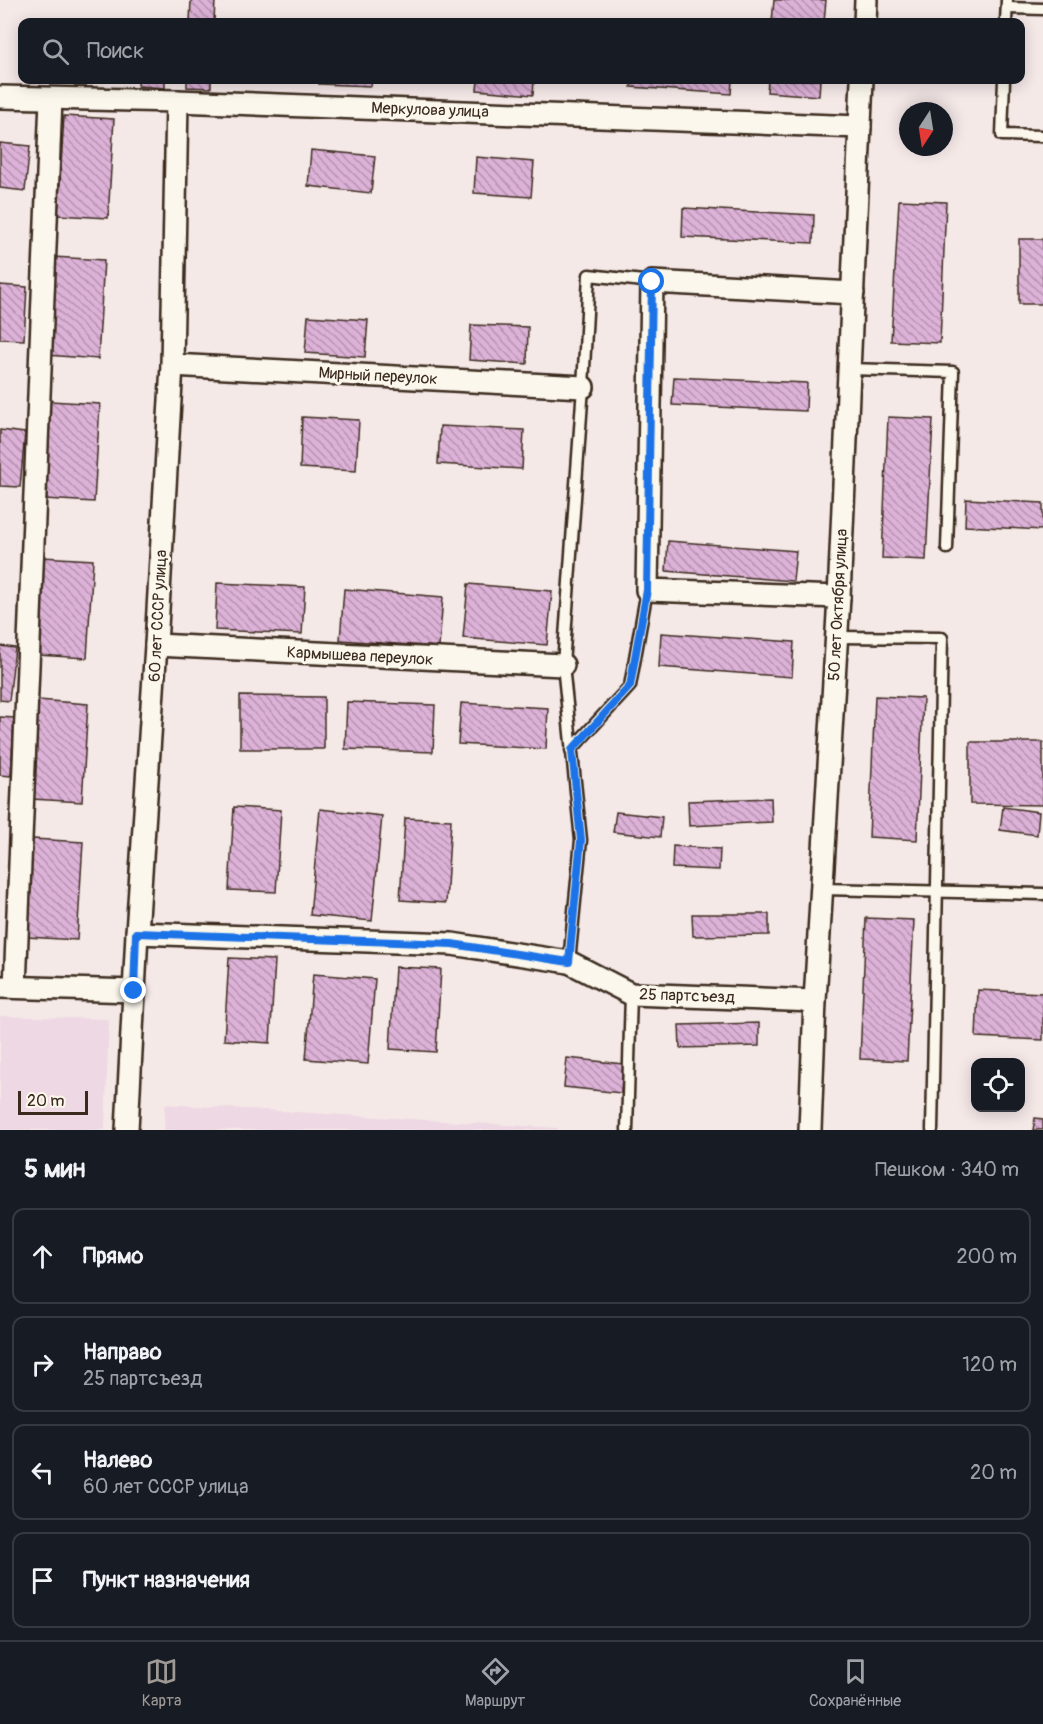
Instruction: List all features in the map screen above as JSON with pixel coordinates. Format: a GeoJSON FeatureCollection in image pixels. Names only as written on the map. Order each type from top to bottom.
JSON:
{"type":"FeatureCollection","features":[{"type":"Feature","properties":{"kind":"street"},"geometry":{"type":"LineString","coordinates":[[865,18],[866,0]]}},
{"type":"Feature","properties":{"kind":"street","name":"50 лет Октября улица"},"geometry":{"type":"LineString","coordinates":[[810,1130],[815,1001],[839,597],[862,84]]}},
{"type":"Feature","properties":{"kind":"street","name":"Меркулова улица"},"geometry":{"type":"LineString","coordinates":[[0,98],[177,100],[860,127]]}},
{"type":"Feature","properties":{"kind":"street"},"geometry":{"type":"LineString","coordinates":[[51,99],[8,987],[134,991]]}},
{"type":"Feature","properties":{"kind":"street","name":"60 лет СССР улица"},"geometry":{"type":"LineString","coordinates":[[127,1130],[136,933],[172,365],[177,100]]}},
{"type":"Feature","properties":{"kind":"street"},"geometry":{"type":"LineString","coordinates":[[839,597],[647,590],[652,282],[853,293]]}},
{"type":"Feature","properties":{"kind":"street","name":"Мирный переулок"},"geometry":{"type":"LineString","coordinates":[[172,365],[584,387]]}},
{"type":"Feature","properties":{"kind":"street","name":"Кармышева переулок"},"geometry":{"type":"LineString","coordinates":[[156,645],[563,665]]}},
{"type":"Feature","properties":{"kind":"street","name":"25 партсъезд"},"geometry":{"type":"LineString","coordinates":[[136,933],[452,944],[569,962],[632,994],[815,1001]]}},
{"type":"Feature","properties":{"kind":"lane"},"geometry":{"type":"LineString","coordinates":[[1007,4],[1043,9]]}},
{"type":"Feature","properties":{"kind":"lane"},"geometry":{"type":"LineString","coordinates":[[1004,84],[1002,135],[1043,136]]}},
{"type":"Feature","properties":{"kind":"lane"},"geometry":{"type":"LineString","coordinates":[[569,962],[581,840],[563,665],[584,387],[589,275],[652,282]]}},
{"type":"Feature","properties":{"kind":"lane"},"geometry":{"type":"LineString","coordinates":[[849,369],[953,372],[947,548]]}},
{"type":"Feature","properties":{"kind":"lane"},"geometry":{"type":"LineString","coordinates":[[572,750],[630,686],[647,590]]}},
{"type":"Feature","properties":{"kind":"lane"},"geometry":{"type":"LineString","coordinates":[[837,637],[942,638],[932,1130]]}},
{"type":"Feature","properties":{"kind":"lane"},"geometry":{"type":"LineString","coordinates":[[822,890],[1043,894]]}},
{"type":"Feature","properties":{"kind":"lane"},"geometry":{"type":"LineString","coordinates":[[627,1130],[632,994]]}},
{"type":"Feature","properties":{"kind":"shaded area"},"geometry":{"type":"Polygon","coordinates":[[[0,1016],[109,1019],[105,1130],[0,1130],[0,1016]]]}},
{"type":"Feature","properties":{"kind":"shaded area"},"geometry":{"type":"Polygon","coordinates":[[[165,1104],[558,1128],[558,1130],[164,1130],[165,1104]]]}},
{"type":"Feature","properties":{"kind":"building"},"geometry":{"type":"Polygon","coordinates":[[[191,0],[215,0],[214,18],[190,18],[191,0]]]}},
{"type":"Feature","properties":{"kind":"building"},"geometry":{"type":"Polygon","coordinates":[[[774,0],[826,0],[824,18],[772,18],[774,0]]]}},
{"type":"Feature","properties":{"kind":"building"},"geometry":{"type":"Polygon","coordinates":[[[138,84],[165,84],[165,88],[138,86],[138,84]]]}},
{"type":"Feature","properties":{"kind":"building"},"geometry":{"type":"Polygon","coordinates":[[[187,84],[211,84],[211,88],[187,87],[187,84]]]}},
{"type":"Feature","properties":{"kind":"building"},"geometry":{"type":"Polygon","coordinates":[[[319,84],[371,84],[371,86],[319,84]]]}},
{"type":"Feature","properties":{"kind":"building"},"geometry":{"type":"Polygon","coordinates":[[[478,84],[534,84],[533,95],[477,90],[478,84]]]}},
{"type":"Feature","properties":{"kind":"building"},"geometry":{"type":"Polygon","coordinates":[[[631,84],[732,84],[731,94],[631,87],[631,84]]]}},
{"type":"Feature","properties":{"kind":"building"},"geometry":{"type":"Polygon","coordinates":[[[768,84],[820,84],[819,96],[767,92],[768,84]]]}},
{"type":"Feature","properties":{"kind":"building"},"geometry":{"type":"Polygon","coordinates":[[[64,116],[114,119],[108,218],[58,215],[64,116]]]}},
{"type":"Feature","properties":{"kind":"building"},"geometry":{"type":"Polygon","coordinates":[[[0,143],[30,146],[25,191],[0,188],[0,143]]]}},
{"type":"Feature","properties":{"kind":"building"},"geometry":{"type":"Polygon","coordinates":[[[311,150],[375,156],[371,193],[308,186],[311,150]]]}},
{"type":"Feature","properties":{"kind":"building"},"geometry":{"type":"Polygon","coordinates":[[[476,157],[534,162],[531,197],[474,193],[476,157]]]}},
{"type":"Feature","properties":{"kind":"building"},"geometry":{"type":"Polygon","coordinates":[[[899,200],[946,202],[940,343],[891,341],[899,200]]]}},
{"type":"Feature","properties":{"kind":"building"},"geometry":{"type":"Polygon","coordinates":[[[683,208],[814,215],[813,243],[682,237],[683,208]]]}},
{"type":"Feature","properties":{"kind":"building"},"geometry":{"type":"Polygon","coordinates":[[[1019,239],[1043,239],[1043,304],[1019,304],[1019,239]]]}},
{"type":"Feature","properties":{"kind":"building"},"geometry":{"type":"Polygon","coordinates":[[[53,257],[104,260],[98,359],[47,355],[53,257]]]}},
{"type":"Feature","properties":{"kind":"building"},"geometry":{"type":"Polygon","coordinates":[[[0,285],[27,287],[24,340],[0,339],[0,285]]]}},
{"type":"Feature","properties":{"kind":"building"},"geometry":{"type":"Polygon","coordinates":[[[308,316],[368,320],[365,357],[305,353],[308,316]]]}},
{"type":"Feature","properties":{"kind":"building"},"geometry":{"type":"Polygon","coordinates":[[[471,325],[528,327],[527,364],[469,360],[471,325]]]}},
{"type":"Feature","properties":{"kind":"building"},"geometry":{"type":"Polygon","coordinates":[[[674,377],[807,383],[806,411],[672,405],[674,377]]]}},
{"type":"Feature","properties":{"kind":"building"},"geometry":{"type":"Polygon","coordinates":[[[50,401],[100,404],[94,502],[44,499],[50,401]]]}},
{"type":"Feature","properties":{"kind":"building"},"geometry":{"type":"Polygon","coordinates":[[[302,417],[359,420],[356,471],[300,468],[302,417]]]}},
{"type":"Feature","properties":{"kind":"building"},"geometry":{"type":"Polygon","coordinates":[[[888,417],[933,419],[926,560],[882,558],[888,417]]]}},
{"type":"Feature","properties":{"kind":"building"},"geometry":{"type":"Polygon","coordinates":[[[440,426],[524,430],[522,469],[438,464],[440,426]]]}},
{"type":"Feature","properties":{"kind":"building"},"geometry":{"type":"Polygon","coordinates":[[[0,430],[25,433],[20,487],[0,486],[0,430]]]}},
{"type":"Feature","properties":{"kind":"building"},"geometry":{"type":"Polygon","coordinates":[[[966,499],[1043,503],[1043,530],[965,526],[966,499]]]}},
{"type":"Feature","properties":{"kind":"building"},"geometry":{"type":"Polygon","coordinates":[[[668,541],[796,551],[793,581],[666,571],[668,541]]]}},
{"type":"Feature","properties":{"kind":"building"},"geometry":{"type":"Polygon","coordinates":[[[42,557],[93,560],[87,658],[37,655],[42,557]]]}},
{"type":"Feature","properties":{"kind":"building"},"geometry":{"type":"Polygon","coordinates":[[[217,583],[305,587],[302,634],[215,630],[217,583]]]}},
{"type":"Feature","properties":{"kind":"building"},"geometry":{"type":"Polygon","coordinates":[[[468,584],[552,591],[547,645],[463,638],[468,584]]]}},
{"type":"Feature","properties":{"kind":"building"},"geometry":{"type":"Polygon","coordinates":[[[344,589],[443,597],[439,647],[340,640],[344,589]]]}},
{"type":"Feature","properties":{"kind":"building"},"geometry":{"type":"Polygon","coordinates":[[[661,633],[794,642],[792,677],[659,667],[661,633]]]}},
{"type":"Feature","properties":{"kind":"building"},"geometry":{"type":"Polygon","coordinates":[[[0,646],[15,648],[9,701],[0,700],[0,646]]]}},
{"type":"Feature","properties":{"kind":"building"},"geometry":{"type":"Polygon","coordinates":[[[240,696],[324,697],[324,749],[240,749],[240,696]]]}},
{"type":"Feature","properties":{"kind":"building"},"geometry":{"type":"Polygon","coordinates":[[[875,696],[923,698],[917,840],[869,837],[875,696]]]}},
{"type":"Feature","properties":{"kind":"building"},"geometry":{"type":"Polygon","coordinates":[[[38,700],[88,704],[82,802],[32,799],[38,700]]]}},
{"type":"Feature","properties":{"kind":"building"},"geometry":{"type":"Polygon","coordinates":[[[347,702],[435,705],[433,752],[345,749],[347,702]]]}},
{"type":"Feature","properties":{"kind":"building"},"geometry":{"type":"Polygon","coordinates":[[[461,703],[548,708],[546,749],[458,744],[461,703]]]}},
{"type":"Feature","properties":{"kind":"building"},"geometry":{"type":"Polygon","coordinates":[[[0,717],[14,718],[11,776],[0,775],[0,717]]]}},
{"type":"Feature","properties":{"kind":"building"},"geometry":{"type":"Polygon","coordinates":[[[970,742],[1043,742],[1043,805],[970,804],[970,742]]]}},
{"type":"Feature","properties":{"kind":"building"},"geometry":{"type":"Polygon","coordinates":[[[771,798],[772,822],[689,826],[688,801],[771,798]]]}},
{"type":"Feature","properties":{"kind":"building"},"geometry":{"type":"Polygon","coordinates":[[[234,807],[281,810],[276,892],[229,890],[234,807]]]}},
{"type":"Feature","properties":{"kind":"building"},"geometry":{"type":"Polygon","coordinates":[[[1003,807],[1039,812],[1037,835],[1000,830],[1003,807]]]}},
{"type":"Feature","properties":{"kind":"building"},"geometry":{"type":"Polygon","coordinates":[[[320,809],[382,816],[372,921],[310,915],[320,809]]]}},
{"type":"Feature","properties":{"kind":"building"},"geometry":{"type":"Polygon","coordinates":[[[616,812],[662,817],[660,837],[613,832],[616,812]]]}},
{"type":"Feature","properties":{"kind":"building"},"geometry":{"type":"Polygon","coordinates":[[[405,818],[451,820],[446,903],[400,900],[405,818]]]}},
{"type":"Feature","properties":{"kind":"building"},"geometry":{"type":"Polygon","coordinates":[[[33,839],[83,842],[77,940],[27,937],[33,839]]]}},
{"type":"Feature","properties":{"kind":"building"},"geometry":{"type":"Polygon","coordinates":[[[673,846],[720,849],[719,870],[672,868],[673,846]]]}},
{"type":"Feature","properties":{"kind":"building"},"geometry":{"type":"Polygon","coordinates":[[[692,914],[769,914],[769,935],[693,936],[692,914]]]}},
{"type":"Feature","properties":{"kind":"building"},"geometry":{"type":"Polygon","coordinates":[[[866,918],[914,920],[907,1061],[860,1059],[866,918]]]}},
{"type":"Feature","properties":{"kind":"building"},"geometry":{"type":"Polygon","coordinates":[[[229,958],[275,960],[270,1043],[224,1040],[229,958]]]}},
{"type":"Feature","properties":{"kind":"building"},"geometry":{"type":"Polygon","coordinates":[[[395,967],[441,969],[436,1052],[390,1049],[395,967]]]}},
{"type":"Feature","properties":{"kind":"building"},"geometry":{"type":"Polygon","coordinates":[[[313,974],[375,979],[368,1064],[306,1059],[313,974]]]}},
{"type":"Feature","properties":{"kind":"building"},"geometry":{"type":"Polygon","coordinates":[[[978,990],[1043,993],[1043,1040],[976,1037],[978,990]]]}},
{"type":"Feature","properties":{"kind":"building"},"geometry":{"type":"Polygon","coordinates":[[[759,1023],[759,1046],[680,1048],[679,1025],[759,1023]]]}},
{"type":"Feature","properties":{"kind":"building"},"geometry":{"type":"Polygon","coordinates":[[[567,1058],[623,1064],[621,1093],[564,1087],[567,1058]]]}},
{"type":"Feature","properties":{"kind":"building"},"geometry":{"type":"Polygon","coordinates":[[[1035,1118],[1043,1119],[1043,1130],[1033,1130],[1035,1118]]]}},
{"type":"Feature","properties":{"kind":"route"},"geometry":{"type":"LineString","coordinates":[[134,991],[136,933],[452,944],[569,962],[581,840],[572,750],[630,686],[647,590],[652,282]]}}]}
